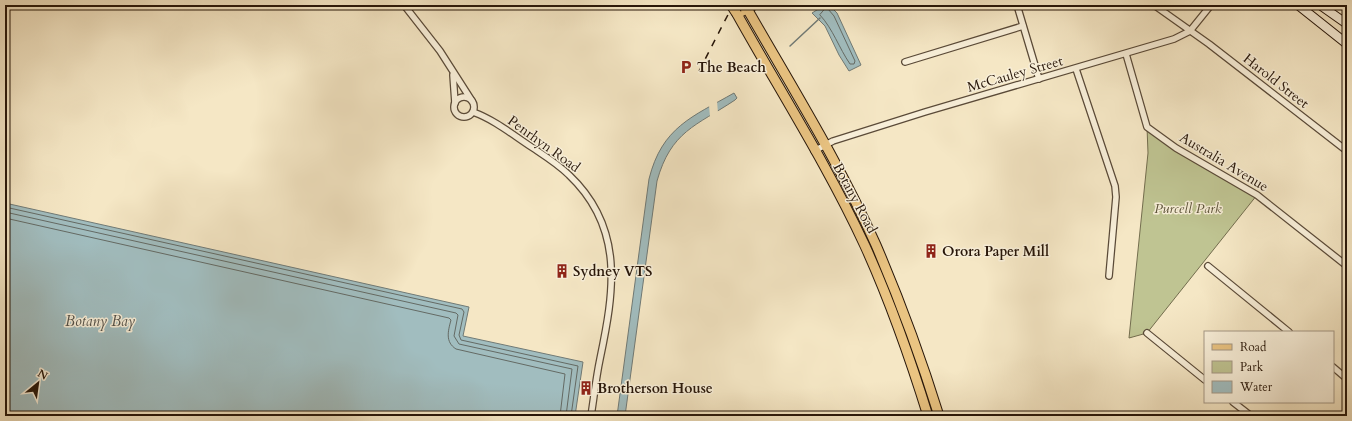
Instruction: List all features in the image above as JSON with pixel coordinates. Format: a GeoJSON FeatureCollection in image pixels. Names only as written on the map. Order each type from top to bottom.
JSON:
{"type":"FeatureCollection","features":[{"type":"Feature","properties":{"kind":"main road","name":"Botany Road"},"geometry":{"type":"LineString","coordinates":[[731,5],[744,11],[825,145],[875,244],[896,292],[920,356],[939,416]]}},
{"type":"Feature","properties":{"kind":"main road","name":"Botany Road"},"geometry":{"type":"LineString","coordinates":[[744,11],[814,151],[847,209],[884,289],[910,359],[928,416]]}},
{"type":"Feature","properties":{"kind":"street"},"geometry":{"type":"LineString","coordinates":[[404,5],[440,51],[472,101],[474,108],[473,112]]}},
{"type":"Feature","properties":{"kind":"street"},"geometry":{"type":"LineString","coordinates":[[1016,5],[1039,79]]}},
{"type":"Feature","properties":{"kind":"street","name":"Harold Street"},"geometry":{"type":"LineString","coordinates":[[1154,5],[1347,152]]}},
{"type":"Feature","properties":{"kind":"street","name":"McCauley Street"},"geometry":{"type":"LineString","coordinates":[[814,151],[840,138],[1174,39],[1190,31],[1211,5]]}},
{"type":"Feature","properties":{"kind":"street"},"geometry":{"type":"LineString","coordinates":[[1298,5],[1347,44]]}},
{"type":"Feature","properties":{"kind":"street"},"geometry":{"type":"LineString","coordinates":[[1310,14],[1320,5],[1347,24]]}},
{"type":"Feature","properties":{"kind":"street"},"geometry":{"type":"LineString","coordinates":[[905,62],[1022,26]]}},
{"type":"Feature","properties":{"kind":"street","name":"Australia Avenue"},"geometry":{"type":"LineString","coordinates":[[1126,54],[1147,126],[1176,148],[1257,195],[1347,266]]}},
{"type":"Feature","properties":{"kind":"street"},"geometry":{"type":"LineString","coordinates":[[1076,69],[1115,186],[1116,197],[1109,276]]}},
{"type":"Feature","properties":{"kind":"street"},"geometry":{"type":"LineString","coordinates":[[453,73],[455,103],[463,98],[472,101]]}},
{"type":"Feature","properties":{"kind":"street","name":"Penrhyn Road"},"geometry":{"type":"LineString","coordinates":[[455,103],[455,111],[460,116],[468,117],[473,112],[494,122],[547,157],[570,175],[588,196],[603,225],[611,254],[612,287],[591,416]]}},
{"type":"Feature","properties":{"kind":"street"},"geometry":{"type":"LineString","coordinates":[[1208,266],[1288,331]]}},
{"type":"Feature","properties":{"kind":"street"},"geometry":{"type":"LineString","coordinates":[[1147,333],[1204,379]]}},
{"type":"Feature","properties":{"kind":"street"},"geometry":{"type":"LineString","coordinates":[[1334,368],[1347,378]]}},
{"type":"Feature","properties":{"kind":"street"},"geometry":{"type":"LineString","coordinates":[[1234,403],[1251,416]]}},
{"type":"Feature","properties":{"kind":"green space","name":"Purcell Park"},"geometry":{"type":"Polygon","coordinates":[[[1147,127],[1176,148],[1257,195],[1147,333],[1129,338],[1148,153],[1147,127]]]}},
{"type":"Feature","properties":{"kind":"water"},"geometry":{"type":"Polygon","coordinates":[[[825,5],[829,5],[837,13],[861,65],[849,71],[839,55],[825,26],[812,13],[825,5]]]}},
{"type":"Feature","properties":{"kind":"water"},"geometry":{"type":"Polygon","coordinates":[[[734,93],[737,98],[735,100],[697,124],[678,140],[663,164],[657,181],[625,416],[617,416],[649,179],[655,161],[662,147],[671,135],[681,126],[692,117],[734,93]]]}},
{"type":"Feature","properties":{"kind":"water","name":"Botany Bay"},"geometry":{"type":"Polygon","coordinates":[[[5,203],[469,307],[463,336],[583,362],[575,416],[5,416],[5,203]]]}},
{"type":"Feature","properties":{"kind":"pier"},"geometry":{"type":"Polygon","coordinates":[[[717,101],[718,113],[710,117],[709,105],[717,101]]]}},
{"type":"Feature","properties":{"kind":"waterway"},"geometry":{"type":"LineString","coordinates":[[790,46],[820,18]]}},
{"type":"Feature","properties":{"kind":"railway"},"geometry":{"type":"LineString","coordinates":[[699,71],[733,5]]}},
{"type":"Feature","properties":{"kind":"place","name":"The Beach"},"geometry":{"type":"Point","coordinates":[686,67]}},
{"type":"Feature","properties":{"kind":"place","name":"Orora Paper Mill"},"geometry":{"type":"Point","coordinates":[931,251]}},
{"type":"Feature","properties":{"kind":"place","name":"Sydney VTS"},"geometry":{"type":"Point","coordinates":[562,271]}},
{"type":"Feature","properties":{"kind":"place","name":"Brotherson House"},"geometry":{"type":"Point","coordinates":[586,388]}}]}
